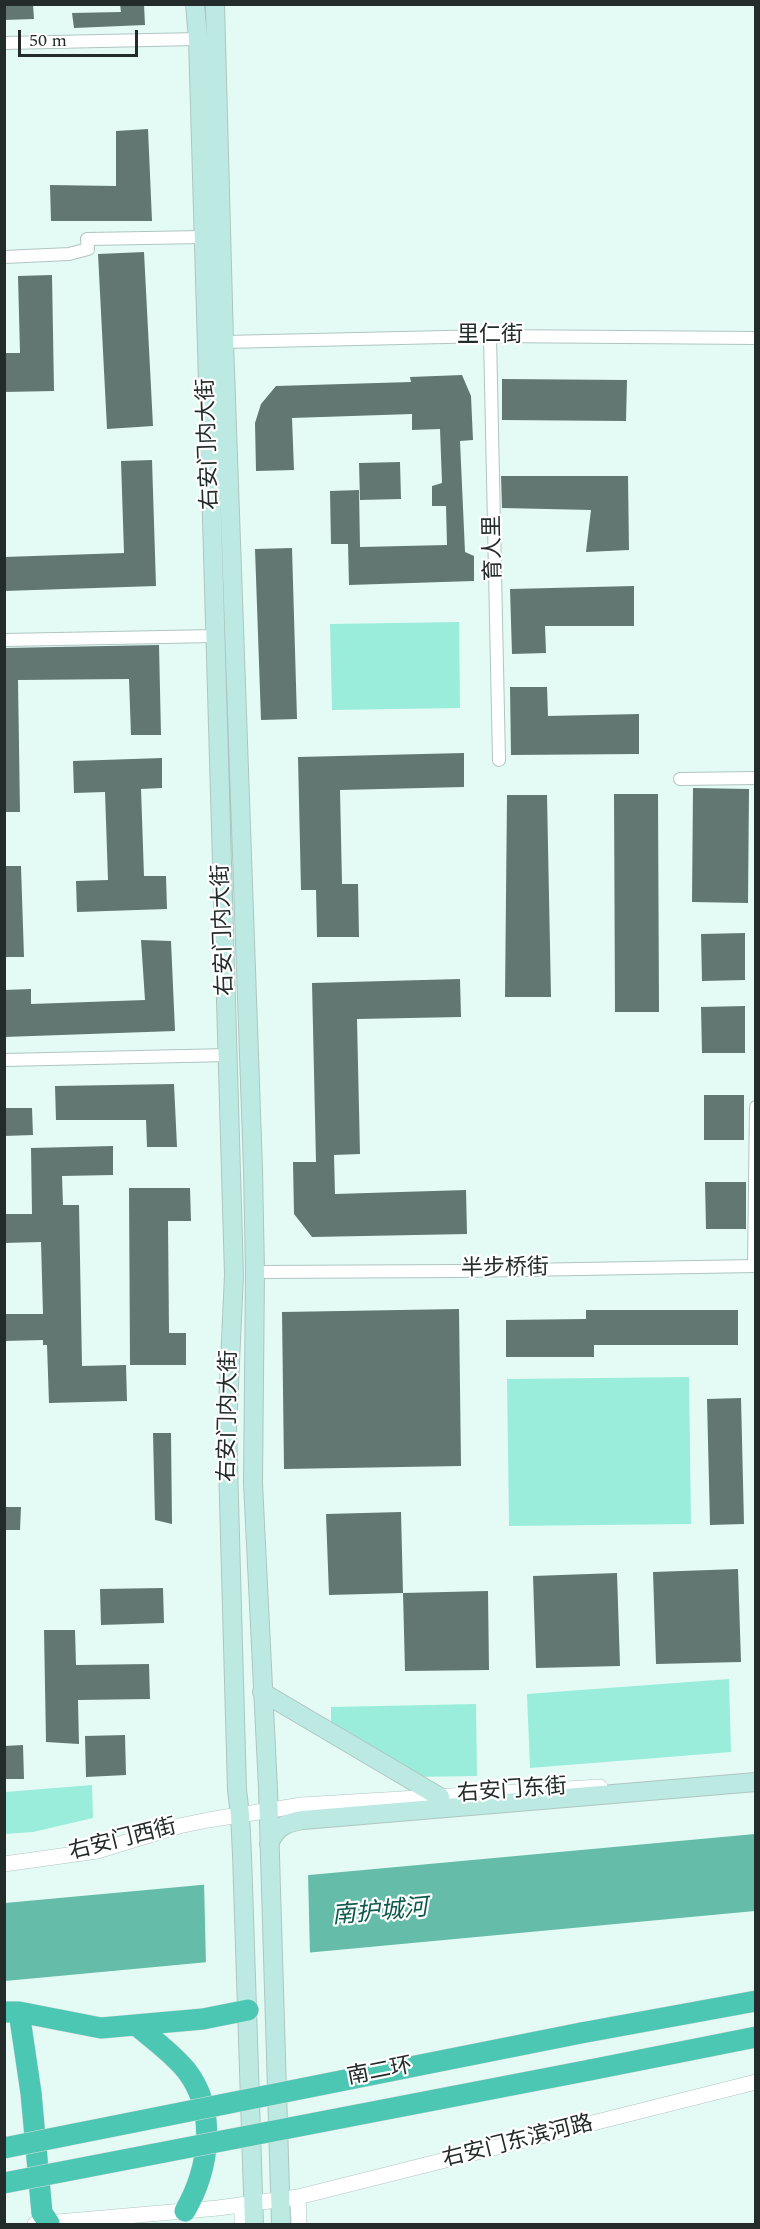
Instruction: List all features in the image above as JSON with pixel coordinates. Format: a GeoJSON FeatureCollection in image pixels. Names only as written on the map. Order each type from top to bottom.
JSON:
{"type":"FeatureCollection","features":[{"type":"Feature","properties":{"kind":"highway","name":"南二环"},"geometry":{"type":"LineString","coordinates":[[4,2148],[753,2000]]}},
{"type":"Feature","properties":{"kind":"highway"},"geometry":{"type":"LineString","coordinates":[[42,2224],[31,2093],[12,2012],[101,2028],[203,2019],[248,2010]]}},
{"type":"Feature","properties":{"kind":"highway"},"geometry":{"type":"LineString","coordinates":[[137,2026],[172,2055],[187,2072],[202,2104],[207,2123],[207,2151],[192,2198],[184,2211]]}},
{"type":"Feature","properties":{"kind":"highway","name":"南二环"},"geometry":{"type":"LineString","coordinates":[[4,2183],[756,2037]]}},
{"type":"Feature","properties":{"kind":"main road","name":"右安门内大街"},"geometry":{"type":"LineString","coordinates":[[195,4],[198,39],[229,1055],[234,1275],[227,1428],[236,1779],[240,1815],[248,2010]]}},
{"type":"Feature","properties":{"kind":"main road","name":"右安门内大街"},"geometry":{"type":"LineString","coordinates":[[215,4],[224,342],[253,1169],[255,1272],[253,1483],[270,1849],[273,1978],[289,2198],[281,2224]]}},
{"type":"Feature","properties":{"kind":"main road"},"geometry":{"type":"LineString","coordinates":[[262,1692],[440,1797]]}},
{"type":"Feature","properties":{"kind":"main road"},"geometry":{"type":"LineString","coordinates":[[270,1849],[273,1835],[279,1827],[297,1821],[756,1782]]}},
{"type":"Feature","properties":{"kind":"main road"},"geometry":{"type":"LineString","coordinates":[[248,2010],[247,2204],[254,2224]]}},
{"type":"Feature","properties":{"kind":"street"},"geometry":{"type":"LineString","coordinates":[[4,43],[198,39]]}},
{"type":"Feature","properties":{"kind":"street"},"geometry":{"type":"LineString","coordinates":[[4,257],[69,255],[88,249],[87,240],[204,237]]}},
{"type":"Feature","properties":{"kind":"street","name":"里仁街"},"geometry":{"type":"LineString","coordinates":[[224,342],[490,336],[756,338]]}},
{"type":"Feature","properties":{"kind":"street","name":"育人里"},"geometry":{"type":"LineString","coordinates":[[490,336],[499,760]]}},
{"type":"Feature","properties":{"kind":"street"},"geometry":{"type":"LineString","coordinates":[[4,640],[216,636]]}},
{"type":"Feature","properties":{"kind":"street"},"geometry":{"type":"LineString","coordinates":[[680,778],[756,778]]}},
{"type":"Feature","properties":{"kind":"street"},"geometry":{"type":"LineString","coordinates":[[4,1060],[229,1055]]}},
{"type":"Feature","properties":{"kind":"street"},"geometry":{"type":"LineString","coordinates":[[755,1266],[756,1107]]}},
{"type":"Feature","properties":{"kind":"street","name":"半步桥街"},"geometry":{"type":"LineString","coordinates":[[255,1272],[755,1266]]}},
{"type":"Feature","properties":{"kind":"street","name":"右安门东街"},"geometry":{"type":"LineString","coordinates":[[240,1815],[302,1805],[756,1775]]}},
{"type":"Feature","properties":{"kind":"street","name":"右安门西街"},"geometry":{"type":"LineString","coordinates":[[4,1864],[97,1851],[179,1826],[240,1815]]}},
{"type":"Feature","properties":{"kind":"street","name":"右安门东滨河路"},"geometry":{"type":"LineString","coordinates":[[42,2224],[184,2211],[289,2198],[756,2082]]}},
{"type":"Feature","properties":{"kind":"street"},"geometry":{"type":"LineString","coordinates":[[289,2198],[299,2224]]}},
{"type":"Feature","properties":{"kind":"street"},"geometry":{"type":"LineString","coordinates":[[242,2224],[247,2204]]}},
{"type":"Feature","properties":{"kind":"shaded area"},"geometry":{"type":"Polygon","coordinates":[[[459,622],[460,708],[332,710],[330,624],[459,622]]]}},
{"type":"Feature","properties":{"kind":"shaded area"},"geometry":{"type":"Polygon","coordinates":[[[689,1377],[691,1524],[509,1526],[507,1379],[689,1377]]]}},
{"type":"Feature","properties":{"kind":"shaded area"},"geometry":{"type":"Polygon","coordinates":[[[729,1679],[731,1752],[530,1768],[527,1694],[729,1679]]]}},
{"type":"Feature","properties":{"kind":"shaded area"},"geometry":{"type":"Polygon","coordinates":[[[476,1704],[477,1776],[412,1777],[331,1730],[331,1707],[476,1704]]]}},
{"type":"Feature","properties":{"kind":"shaded area"},"geometry":{"type":"Polygon","coordinates":[[[92,1785],[93,1818],[33,1832],[5,1834],[5,1792],[92,1785]]]}},
{"type":"Feature","properties":{"kind":"water","name":"南护城河"},"geometry":{"type":"Polygon","coordinates":[[[755,1834],[755,1911],[5,1981],[5,1903],[755,1834]]]}},
{"type":"Feature","properties":{"kind":"pier"},"geometry":{"type":"Polygon","coordinates":[[[308,1872],[310,1956],[206,1966],[204,1881],[308,1872]]]}},
{"type":"Feature","properties":{"kind":"building"},"geometry":{"type":"Polygon","coordinates":[[[4,4],[33,4],[34,19],[4,20],[4,4]]]}},
{"type":"Feature","properties":{"kind":"building"},"geometry":{"type":"Polygon","coordinates":[[[120,4],[144,4],[145,25],[74,28],[72,13],[121,12],[120,4]]]}},
{"type":"Feature","properties":{"kind":"building"},"geometry":{"type":"Polygon","coordinates":[[[148,129],[152,221],[51,221],[50,185],[116,186],[116,131],[148,129]]]}},
{"type":"Feature","properties":{"kind":"building"},"geometry":{"type":"Polygon","coordinates":[[[144,252],[153,426],[107,429],[98,254],[144,252]]]}},
{"type":"Feature","properties":{"kind":"building"},"geometry":{"type":"Polygon","coordinates":[[[52,275],[54,391],[4,392],[4,353],[20,353],[18,276],[52,275]]]}},
{"type":"Feature","properties":{"kind":"building"},"geometry":{"type":"Polygon","coordinates":[[[462,375],[471,396],[473,440],[460,441],[465,552],[474,556],[474,581],[349,585],[348,544],[331,544],[330,491],[359,490],[360,547],[447,545],[446,506],[432,506],[432,486],[442,483],[440,429],[412,430],[412,414],[292,418],[294,470],[256,471],[255,423],[261,404],[276,386],[411,382],[410,377],[462,375]]]}},
{"type":"Feature","properties":{"kind":"building"},"geometry":{"type":"Polygon","coordinates":[[[502,379],[627,380],[626,421],[502,420],[502,379]]]}},
{"type":"Feature","properties":{"kind":"building"},"geometry":{"type":"Polygon","coordinates":[[[152,460],[156,586],[4,591],[4,557],[124,553],[121,461],[152,460]]]}},
{"type":"Feature","properties":{"kind":"building"},"geometry":{"type":"Polygon","coordinates":[[[400,462],[401,499],[360,500],[359,463],[400,462]]]}},
{"type":"Feature","properties":{"kind":"building"},"geometry":{"type":"Polygon","coordinates":[[[501,476],[628,476],[629,550],[586,552],[591,510],[502,508],[501,476]]]}},
{"type":"Feature","properties":{"kind":"building"},"geometry":{"type":"Polygon","coordinates":[[[292,548],[297,719],[261,720],[255,549],[292,548]]]}},
{"type":"Feature","properties":{"kind":"building"},"geometry":{"type":"Polygon","coordinates":[[[634,586],[634,626],[545,626],[546,653],[512,654],[510,589],[634,586]]]}},
{"type":"Feature","properties":{"kind":"building"},"geometry":{"type":"Polygon","coordinates":[[[159,645],[161,735],[131,735],[129,679],[18,680],[20,812],[4,812],[4,648],[159,645]]]}},
{"type":"Feature","properties":{"kind":"building"},"geometry":{"type":"Polygon","coordinates":[[[510,687],[547,687],[548,716],[639,714],[639,754],[511,755],[510,687]]]}},
{"type":"Feature","properties":{"kind":"building"},"geometry":{"type":"Polygon","coordinates":[[[464,753],[464,787],[340,790],[342,884],[358,884],[359,937],[317,937],[316,890],[301,890],[298,757],[464,753]]]}},
{"type":"Feature","properties":{"kind":"building"},"geometry":{"type":"Polygon","coordinates":[[[162,758],[162,788],[141,789],[144,876],[166,876],[167,909],[77,912],[76,881],[108,880],[105,792],[74,793],[73,761],[162,758]]]}},
{"type":"Feature","properties":{"kind":"building"},"geometry":{"type":"Polygon","coordinates":[[[693,788],[749,789],[748,903],[692,902],[693,788]]]}},
{"type":"Feature","properties":{"kind":"building"},"geometry":{"type":"Polygon","coordinates":[[[614,794],[658,794],[659,1012],[615,1012],[614,794]]]}},
{"type":"Feature","properties":{"kind":"building"},"geometry":{"type":"Polygon","coordinates":[[[507,795],[547,795],[551,997],[505,997],[507,795]]]}},
{"type":"Feature","properties":{"kind":"building"},"geometry":{"type":"Polygon","coordinates":[[[4,866],[21,866],[24,957],[4,957],[4,866]]]}},
{"type":"Feature","properties":{"kind":"building"},"geometry":{"type":"Polygon","coordinates":[[[745,933],[745,980],[702,981],[701,934],[745,933]]]}},
{"type":"Feature","properties":{"kind":"building"},"geometry":{"type":"Polygon","coordinates":[[[141,940],[171,941],[175,1031],[4,1037],[4,990],[31,989],[31,1004],[145,1000],[141,940]]]}},
{"type":"Feature","properties":{"kind":"building"},"geometry":{"type":"Polygon","coordinates":[[[460,979],[461,1017],[357,1019],[360,1154],[334,1155],[335,1194],[466,1190],[467,1234],[312,1237],[294,1214],[293,1162],[316,1162],[312,983],[460,979]]]}},
{"type":"Feature","properties":{"kind":"building"},"geometry":{"type":"Polygon","coordinates":[[[745,1006],[745,1053],[702,1053],[701,1007],[745,1006]]]}},
{"type":"Feature","properties":{"kind":"building"},"geometry":{"type":"Polygon","coordinates":[[[174,1084],[177,1147],[147,1147],[146,1120],[56,1120],[55,1086],[174,1084]]]}},
{"type":"Feature","properties":{"kind":"building"},"geometry":{"type":"Polygon","coordinates":[[[704,1095],[744,1095],[744,1140],[704,1140],[704,1095]]]}},
{"type":"Feature","properties":{"kind":"building"},"geometry":{"type":"Polygon","coordinates":[[[4,1108],[32,1108],[33,1135],[4,1136],[4,1108]]]}},
{"type":"Feature","properties":{"kind":"building"},"geometry":{"type":"Polygon","coordinates":[[[113,1146],[113,1175],[62,1176],[63,1205],[79,1205],[82,1366],[126,1365],[127,1401],[49,1403],[47,1345],[43,1345],[43,1340],[4,1341],[4,1314],[43,1314],[41,1242],[4,1243],[4,1214],[32,1214],[31,1148],[113,1146]]]}},
{"type":"Feature","properties":{"kind":"building"},"geometry":{"type":"Polygon","coordinates":[[[705,1182],[746,1182],[746,1229],[706,1229],[705,1182]]]}},
{"type":"Feature","properties":{"kind":"building"},"geometry":{"type":"Polygon","coordinates":[[[129,1188],[190,1188],[191,1221],[168,1221],[169,1333],[186,1333],[186,1365],[130,1365],[129,1188]]]}},
{"type":"Feature","properties":{"kind":"building"},"geometry":{"type":"Polygon","coordinates":[[[459,1309],[461,1466],[284,1469],[282,1312],[459,1309]]]}},
{"type":"Feature","properties":{"kind":"building"},"geometry":{"type":"Polygon","coordinates":[[[586,1310],[738,1310],[738,1345],[594,1345],[594,1357],[506,1357],[506,1320],[586,1319],[586,1310]]]}},
{"type":"Feature","properties":{"kind":"building"},"geometry":{"type":"Polygon","coordinates":[[[741,1398],[744,1524],[710,1525],[707,1399],[741,1398]]]}},
{"type":"Feature","properties":{"kind":"building"},"geometry":{"type":"Polygon","coordinates":[[[153,1433],[171,1433],[172,1524],[155,1520],[153,1433]]]}},
{"type":"Feature","properties":{"kind":"building"},"geometry":{"type":"Polygon","coordinates":[[[4,1507],[21,1507],[20,1530],[4,1530],[4,1507]]]}},
{"type":"Feature","properties":{"kind":"building"},"geometry":{"type":"Polygon","coordinates":[[[401,1512],[403,1593],[329,1595],[326,1514],[401,1512]]]}},
{"type":"Feature","properties":{"kind":"building"},"geometry":{"type":"Polygon","coordinates":[[[738,1569],[741,1662],[656,1664],[653,1572],[738,1569]]]}},
{"type":"Feature","properties":{"kind":"building"},"geometry":{"type":"Polygon","coordinates":[[[617,1573],[620,1666],[536,1668],[533,1576],[617,1573]]]}},
{"type":"Feature","properties":{"kind":"building"},"geometry":{"type":"Polygon","coordinates":[[[163,1588],[164,1623],[101,1625],[100,1589],[163,1588]]]}},
{"type":"Feature","properties":{"kind":"building"},"geometry":{"type":"Polygon","coordinates":[[[488,1591],[489,1670],[405,1671],[403,1593],[488,1591]]]}},
{"type":"Feature","properties":{"kind":"building"},"geometry":{"type":"Polygon","coordinates":[[[44,1630],[75,1630],[76,1665],[149,1664],[150,1699],[78,1700],[79,1744],[46,1742],[44,1630]]]}},
{"type":"Feature","properties":{"kind":"building"},"geometry":{"type":"Polygon","coordinates":[[[125,1735],[126,1775],[86,1777],[85,1736],[125,1735]]]}},
{"type":"Feature","properties":{"kind":"building"},"geometry":{"type":"Polygon","coordinates":[[[23,1745],[24,1779],[4,1779],[4,1746],[23,1745]]]}}]}
